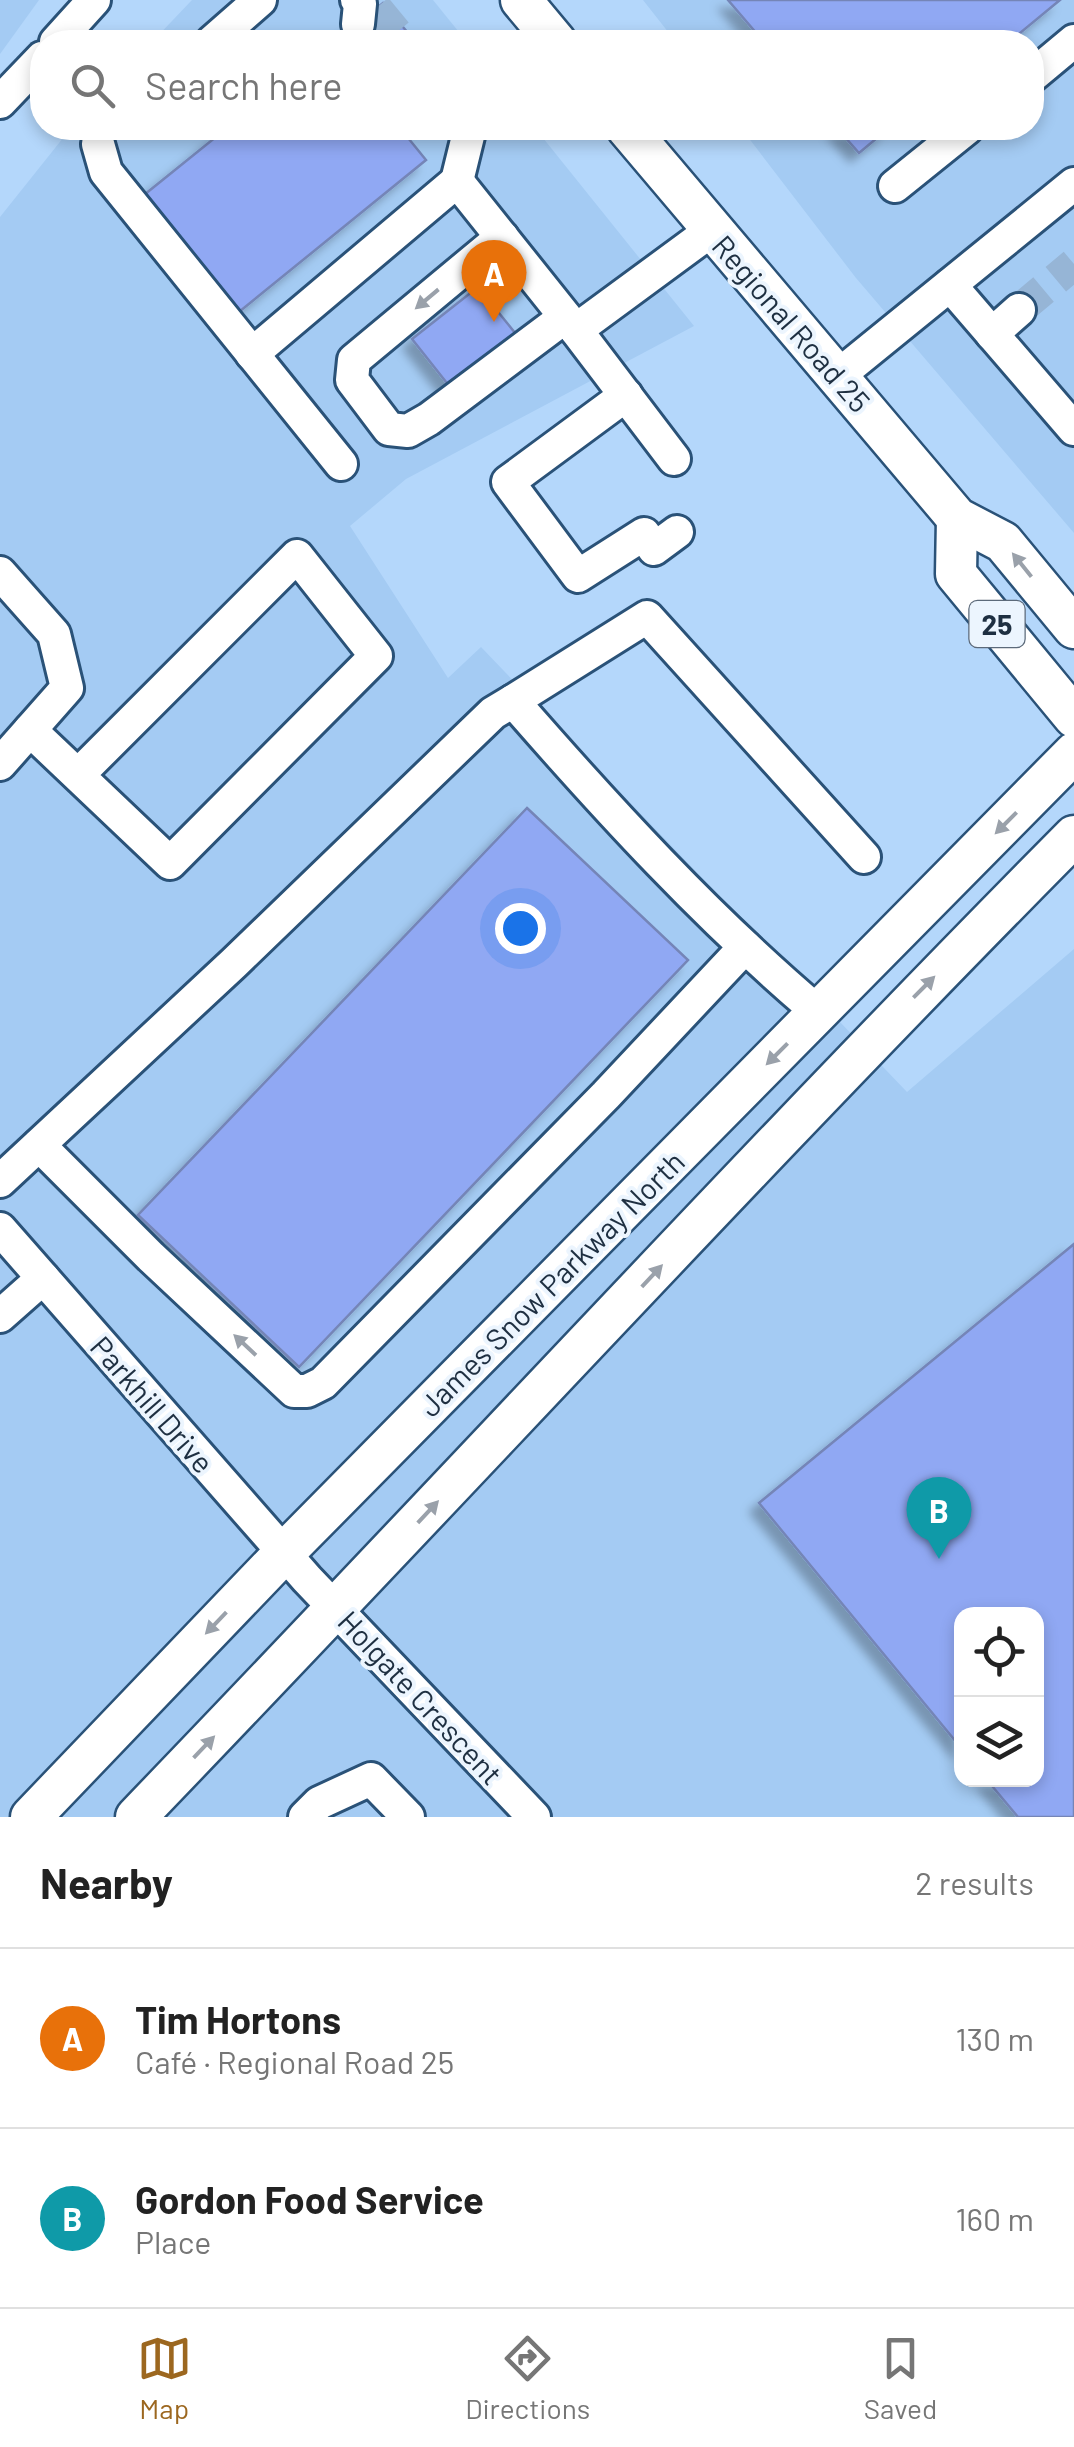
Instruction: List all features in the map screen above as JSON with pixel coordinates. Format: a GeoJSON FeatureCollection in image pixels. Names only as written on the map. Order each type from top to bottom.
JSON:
{"type":"FeatureCollection","features":[{"type":"Feature","properties":{"kind":"main road","name":"Regional Road 25"},"geometry":{"type":"LineString","coordinates":[[637,140],[957,518],[1003,542],[1074,628]]}},
{"type":"Feature","properties":{"kind":"main road","name":"25"},"geometry":{"type":"LineString","coordinates":[[957,518],[956,574],[1074,716]]}},
{"type":"Feature","properties":{"kind":"main road","name":"James Snow Parkway North"},"geometry":{"type":"LineString","coordinates":[[30,1817],[295,1566],[818,1012],[1074,753]]}},
{"type":"Feature","properties":{"kind":"main road","name":"James Snow Parkway North"},"geometry":{"type":"LineString","coordinates":[[136,1817],[856,1056],[1074,836]]}},
{"type":"Feature","properties":{"kind":"street"},"geometry":{"type":"LineString","coordinates":[[67,30],[94,0]]}},
{"type":"Feature","properties":{"kind":"street"},"geometry":{"type":"LineString","coordinates":[[226,30],[260,0]]}},
{"type":"Feature","properties":{"kind":"street"},"geometry":{"type":"LineString","coordinates":[[1044,66],[1074,41]]}},
{"type":"Feature","properties":{"kind":"street"},"geometry":{"type":"LineString","coordinates":[[0,102],[30,78]]}},
{"type":"Feature","properties":{"kind":"street"},"geometry":{"type":"LineString","coordinates":[[100,140],[106,172],[341,464]]}},
{"type":"Feature","properties":{"kind":"street"},"geometry":{"type":"LineString","coordinates":[[252,354],[457,181],[467,140]]}},
{"type":"Feature","properties":{"kind":"street"},"geometry":{"type":"LineString","coordinates":[[895,186],[952,140]]}},
{"type":"Feature","properties":{"kind":"street"},"geometry":{"type":"LineString","coordinates":[[457,181],[674,458]]}},
{"type":"Feature","properties":{"kind":"street"},"geometry":{"type":"LineString","coordinates":[[839,375],[1074,184]]}},
{"type":"Feature","properties":{"kind":"street"},"geometry":{"type":"LineString","coordinates":[[502,237],[354,360],[352,380],[389,429],[408,431],[428,419],[712,230]]}},
{"type":"Feature","properties":{"kind":"street"},"geometry":{"type":"LineString","coordinates":[[950,285],[1074,429]]}},
{"type":"Feature","properties":{"kind":"street"},"geometry":{"type":"LineString","coordinates":[[992,334],[1019,310]]}},
{"type":"Feature","properties":{"kind":"street"},"geometry":{"type":"LineString","coordinates":[[626,395],[508,482],[578,576],[644,534],[654,549],[677,532]]}},
{"type":"Feature","properties":{"kind":"street"},"geometry":{"type":"LineString","coordinates":[[30,730],[170,863],[376,656],[297,556],[78,775]]}},
{"type":"Feature","properties":{"kind":"street"},"geometry":{"type":"LineString","coordinates":[[0,573],[54,634],[68,688],[0,764]]}},
{"type":"Feature","properties":{"kind":"street"},"geometry":{"type":"LineString","coordinates":[[0,1181],[493,713],[648,617],[864,858]]}},
{"type":"Feature","properties":{"kind":"street"},"geometry":{"type":"LineString","coordinates":[[513,701],[593,793],[746,947],[818,1012]]}},
{"type":"Feature","properties":{"kind":"street"},"geometry":{"type":"LineString","coordinates":[[39,1145],[150,1257],[294,1391],[307,1390],[323,1383],[746,947]]}},
{"type":"Feature","properties":{"kind":"street","name":"Parkhill Drive"},"geometry":{"type":"LineString","coordinates":[[0,1229],[295,1566]]}},
{"type":"Feature","properties":{"kind":"street"},"geometry":{"type":"LineString","coordinates":[[0,1316],[43,1278]]}},
{"type":"Feature","properties":{"kind":"street","name":"Holgate Crescent"},"geometry":{"type":"LineString","coordinates":[[295,1566],[534,1817]]}},
{"type":"Feature","properties":{"kind":"street"},"geometry":{"type":"LineString","coordinates":[[306,1817],[319,1803],[371,1780],[408,1817]]}},
{"type":"Feature","properties":{"kind":"shaded area"},"geometry":{"type":"Polygon","coordinates":[[[0,0],[39,0],[0,54],[0,0]]]}},
{"type":"Feature","properties":{"kind":"shaded area"},"geometry":{"type":"Polygon","coordinates":[[[192,0],[433,0],[457,30],[163,30],[192,0]]]}},
{"type":"Feature","properties":{"kind":"shaded area"},"geometry":{"type":"Polygon","coordinates":[[[643,0],[1074,0],[1074,533],[856,278],[750,140],[1044,140],[1044,30],[667,30],[643,0]]]}},
{"type":"Feature","properties":{"kind":"shaded area"},"geometry":{"type":"Polygon","coordinates":[[[61,140],[545,140],[694,326],[406,479],[350,526],[448,678],[481,647],[907,1092],[1074,949],[1074,1817],[0,1817],[0,217],[61,140]]]}},
{"type":"Feature","properties":{"kind":"building"},"geometry":{"type":"Polygon","coordinates":[[[728,0],[1060,0],[1024,30],[754,30],[728,0]]]}},
{"type":"Feature","properties":{"kind":"building"},"geometry":{"type":"Polygon","coordinates":[[[383,3],[406,30],[350,30],[383,3]]]}},
{"type":"Feature","properties":{"kind":"building"},"geometry":{"type":"Polygon","coordinates":[[[212,140],[410,140],[426,160],[234,316],[139,199],[212,140]]]}},
{"type":"Feature","properties":{"kind":"building"},"geometry":{"type":"Polygon","coordinates":[[[848,140],[875,140],[859,153],[848,140]]]}},
{"type":"Feature","properties":{"kind":"building"},"geometry":{"type":"Polygon","coordinates":[[[478,287],[520,339],[454,392],[412,339],[478,287]]]}},
{"type":"Feature","properties":{"kind":"building"},"geometry":{"type":"Polygon","coordinates":[[[527,808],[688,960],[299,1367],[138,1215],[527,808]]]}},
{"type":"Feature","properties":{"kind":"building"},"geometry":{"type":"Polygon","coordinates":[[[1074,1244],[1074,1817],[1018,1817],[993,1787],[1044,1787],[1044,1607],[954,1607],[954,1739],[759,1503],[1074,1244]]]}},
{"type":"Feature","properties":{"kind":"tunnel"},"geometry":{"type":"LineString","coordinates":[[376,8],[394,30]]}},
{"type":"Feature","properties":{"kind":"tunnel"},"geometry":{"type":"LineString","coordinates":[[1019,310],[1074,264]]}},
{"type":"Feature","properties":{"kind":"place","name":"Tim Hortons"},"geometry":{"type":"Point","coordinates":[494,322]}},
{"type":"Feature","properties":{"kind":"place","name":"Gordon Food Service"},"geometry":{"type":"Point","coordinates":[939,1559]}}]}
